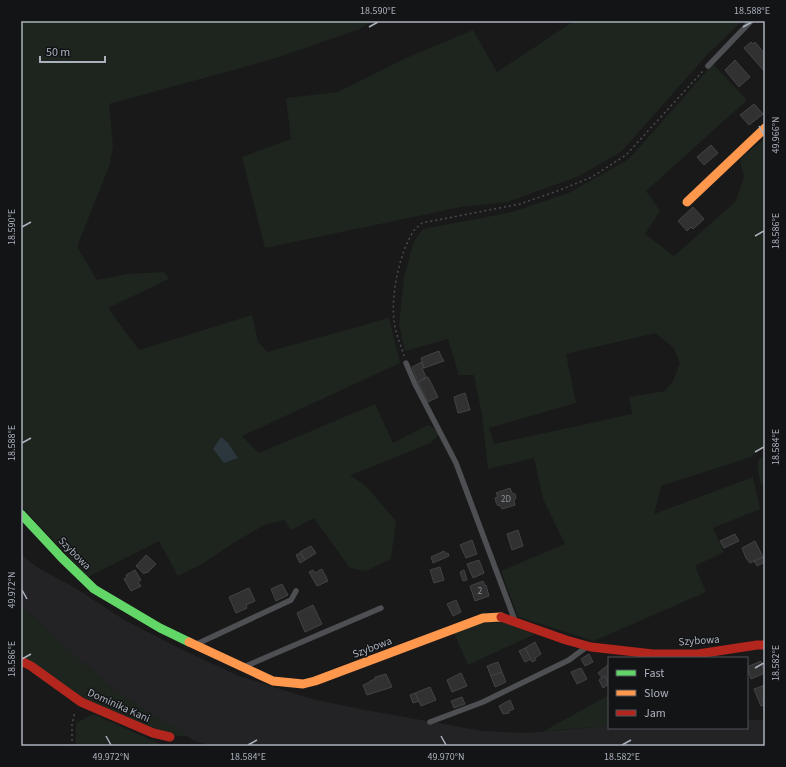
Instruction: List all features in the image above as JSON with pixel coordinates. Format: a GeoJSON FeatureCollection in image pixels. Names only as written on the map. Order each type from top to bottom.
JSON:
{"type":"FeatureCollection","features":[{"type":"Feature","properties":{"kind":"street"},"geometry":{"type":"LineString","coordinates":[[687,202],[765,128]]}},
{"type":"Feature","properties":{"kind":"street","name":"Szybowa"},"geometry":{"type":"LineString","coordinates":[[21,514],[62,558],[94,589],[160,628],[273,681],[303,684],[315,681],[483,618],[502,617],[566,640],[588,646],[653,654],[698,654],[765,645]]}},
{"type":"Feature","properties":{"kind":"street","name":"Dominika Kani"},"geometry":{"type":"LineString","coordinates":[[21,662],[31,666],[81,702],[153,733],[170,737]]}},
{"type":"Feature","properties":{"kind":"lane"},"geometry":{"type":"LineString","coordinates":[[708,66],[751,21]]}},
{"type":"Feature","properties":{"kind":"lane"},"geometry":{"type":"LineString","coordinates":[[406,363],[415,384],[456,463],[515,621]]}},
{"type":"Feature","properties":{"kind":"lane"},"geometry":{"type":"LineString","coordinates":[[195,644],[292,600],[296,590]]}},
{"type":"Feature","properties":{"kind":"lane"},"geometry":{"type":"LineString","coordinates":[[244,667],[382,608]]}},
{"type":"Feature","properties":{"kind":"lane"},"geometry":{"type":"LineString","coordinates":[[430,722],[484,702],[569,660],[588,646]]}},
{"type":"Feature","properties":{"kind":"path"},"geometry":{"type":"LineString","coordinates":[[406,363],[394,322],[394,297],[399,269],[406,247],[414,230],[422,223],[520,204],[560,190],[592,176],[626,155],[708,66]]}},
{"type":"Feature","properties":{"kind":"path"},"geometry":{"type":"LineString","coordinates":[[72,746],[72,724],[75,712]]}},
{"type":"Feature","properties":{"kind":"shaded area"},"geometry":{"type":"Polygon","coordinates":[[[21,21],[372,21],[360,29],[273,59],[109,104],[113,146],[110,164],[77,247],[97,280],[128,274],[164,272],[169,279],[108,308],[139,350],[252,315],[258,341],[267,352],[389,318],[400,363],[242,436],[259,453],[375,404],[393,443],[428,425],[441,433],[430,443],[350,475],[366,486],[396,521],[391,559],[366,571],[350,568],[314,518],[291,530],[284,520],[264,525],[202,564],[178,576],[159,541],[88,577],[21,506],[21,21]]]}},
{"type":"Feature","properties":{"kind":"shaded area"},"geometry":{"type":"Polygon","coordinates":[[[574,21],[742,21],[706,56],[622,151],[579,176],[507,202],[461,207],[265,248],[242,157],[291,139],[286,98],[338,92],[404,59],[473,30],[497,72],[574,21]]]}},
{"type":"Feature","properties":{"kind":"shaded area"},"geometry":{"type":"Polygon","coordinates":[[[713,64],[747,100],[646,191],[660,211],[645,234],[674,256],[735,202],[744,178],[740,159],[765,138],[765,445],[751,457],[661,486],[654,514],[753,477],[760,509],[713,528],[724,552],[695,566],[706,592],[594,641],[518,617],[501,571],[565,544],[543,499],[534,458],[488,469],[482,416],[474,375],[459,375],[448,339],[405,351],[399,325],[404,278],[413,243],[423,229],[512,212],[569,193],[629,159],[713,64]],[[655,333],[566,354],[576,403],[489,428],[494,444],[632,414],[629,397],[665,391],[673,381],[680,363],[673,347],[655,333]]]}},
{"type":"Feature","properties":{"kind":"shaded area"},"geometry":{"type":"Polygon","coordinates":[[[221,437],[228,443],[238,458],[224,463],[213,449],[221,437]]]}},
{"type":"Feature","properties":{"kind":"shaded area"},"geometry":{"type":"Polygon","coordinates":[[[765,455],[765,483],[761,485],[758,471],[758,461],[765,455]]]}},
{"type":"Feature","properties":{"kind":"shaded area"},"geometry":{"type":"Polygon","coordinates":[[[21,555],[40,569],[72,586],[126,621],[185,651],[239,676],[312,699],[483,731],[525,733],[608,726],[608,729],[748,729],[748,720],[765,720],[765,746],[212,746],[195,741],[113,690],[21,606],[21,555]]]}},
{"type":"Feature","properties":{"kind":"shaded area"},"geometry":{"type":"Polygon","coordinates":[[[21,606],[113,690],[188,736],[166,736],[90,703],[21,657],[21,606]]]}},
{"type":"Feature","properties":{"kind":"shaded area"},"geometry":{"type":"Polygon","coordinates":[[[503,622],[535,634],[468,665],[454,633],[482,623],[503,622]]]}},
{"type":"Feature","properties":{"kind":"shaded area"},"geometry":{"type":"Polygon","coordinates":[[[608,696],[608,726],[544,731],[608,696]]]}},
{"type":"Feature","properties":{"kind":"shaded area"},"geometry":{"type":"Polygon","coordinates":[[[93,714],[165,746],[76,746],[76,723],[93,714]]]}},
{"type":"Feature","properties":{"kind":"building"},"geometry":{"type":"Polygon","coordinates":[[[751,42],[753,44],[755,42],[765,54],[765,72],[744,48],[751,42]]]}},
{"type":"Feature","properties":{"kind":"building"},"geometry":{"type":"Polygon","coordinates":[[[735,60],[750,77],[739,87],[725,70],[735,60]]]}},
{"type":"Feature","properties":{"kind":"building"},"geometry":{"type":"Polygon","coordinates":[[[754,104],[763,114],[749,125],[740,115],[754,104]]]}},
{"type":"Feature","properties":{"kind":"building"},"geometry":{"type":"Polygon","coordinates":[[[711,145],[718,153],[704,165],[697,157],[711,145]]]}},
{"type":"Feature","properties":{"kind":"building"},"geometry":{"type":"Polygon","coordinates":[[[693,207],[704,219],[693,229],[691,227],[687,231],[678,221],[693,207]]]}},
{"type":"Feature","properties":{"kind":"building"},"geometry":{"type":"Polygon","coordinates":[[[439,351],[444,361],[424,368],[421,358],[439,351]]]}},
{"type":"Feature","properties":{"kind":"building"},"geometry":{"type":"Polygon","coordinates":[[[422,362],[424,368],[422,368],[426,377],[418,382],[412,367],[422,362]]]}},
{"type":"Feature","properties":{"kind":"building"},"geometry":{"type":"Polygon","coordinates":[[[428,377],[438,397],[428,402],[418,382],[428,377]]]}},
{"type":"Feature","properties":{"kind":"building"},"geometry":{"type":"Polygon","coordinates":[[[465,393],[470,410],[458,413],[454,397],[465,393]]]}},
{"type":"Feature","properties":{"kind":"building"},"geometry":{"type":"Polygon","coordinates":[[[510,488],[512,493],[515,494],[515,505],[502,509],[496,502],[495,498],[498,497],[496,493],[510,488]]]}},
{"type":"Feature","properties":{"kind":"building"},"geometry":{"type":"Polygon","coordinates":[[[518,530],[523,546],[512,550],[507,534],[518,530]]]}},
{"type":"Feature","properties":{"kind":"building"},"geometry":{"type":"Polygon","coordinates":[[[735,534],[739,541],[724,548],[720,541],[735,534]]]}},
{"type":"Feature","properties":{"kind":"building"},"geometry":{"type":"Polygon","coordinates":[[[472,540],[477,554],[466,558],[460,545],[472,540]]]}},
{"type":"Feature","properties":{"kind":"building"},"geometry":{"type":"Polygon","coordinates":[[[755,541],[763,557],[750,563],[742,548],[755,541]]]}},
{"type":"Feature","properties":{"kind":"building"},"geometry":{"type":"Polygon","coordinates":[[[311,546],[316,553],[305,560],[300,552],[311,546]]]}},
{"type":"Feature","properties":{"kind":"building"},"geometry":{"type":"Polygon","coordinates":[[[444,551],[446,554],[448,553],[449,556],[433,563],[431,557],[444,551]]]}},
{"type":"Feature","properties":{"kind":"building"},"geometry":{"type":"Polygon","coordinates":[[[300,553],[305,560],[300,563],[296,555],[300,553]]]}},
{"type":"Feature","properties":{"kind":"building"},"geometry":{"type":"Polygon","coordinates":[[[146,555],[156,564],[144,574],[136,566],[146,555]]]}},
{"type":"Feature","properties":{"kind":"building"},"geometry":{"type":"Polygon","coordinates":[[[763,557],[765,562],[757,566],[754,561],[763,557]]]}},
{"type":"Feature","properties":{"kind":"building"},"geometry":{"type":"Polygon","coordinates":[[[479,560],[484,573],[473,578],[467,564],[479,560]]]}},
{"type":"Feature","properties":{"kind":"building"},"geometry":{"type":"Polygon","coordinates":[[[440,567],[444,580],[434,583],[430,570],[440,567]]]}},
{"type":"Feature","properties":{"kind":"building"},"geometry":{"type":"Polygon","coordinates":[[[322,569],[328,581],[317,586],[309,572],[313,570],[315,573],[322,569]]]}},
{"type":"Feature","properties":{"kind":"building"},"geometry":{"type":"Polygon","coordinates":[[[135,570],[141,580],[138,582],[141,586],[131,591],[124,579],[127,577],[126,575],[135,570]]]}},
{"type":"Feature","properties":{"kind":"building"},"geometry":{"type":"Polygon","coordinates":[[[464,570],[467,580],[463,581],[460,572],[464,570]]]}},
{"type":"Feature","properties":{"kind":"building"},"geometry":{"type":"Polygon","coordinates":[[[483,581],[485,586],[486,585],[489,596],[475,601],[470,586],[483,581]]]}},
{"type":"Feature","properties":{"kind":"building"},"geometry":{"type":"Polygon","coordinates":[[[282,584],[288,595],[276,601],[271,589],[282,584]]]}},
{"type":"Feature","properties":{"kind":"building"},"geometry":{"type":"Polygon","coordinates":[[[249,588],[255,601],[246,605],[247,608],[236,613],[229,597],[249,588]]]}},
{"type":"Feature","properties":{"kind":"building"},"geometry":{"type":"Polygon","coordinates":[[[456,600],[461,612],[453,616],[447,604],[456,600]]]}},
{"type":"Feature","properties":{"kind":"building"},"geometry":{"type":"Polygon","coordinates":[[[313,605],[322,624],[305,632],[297,613],[313,605]]]}},
{"type":"Feature","properties":{"kind":"building"},"geometry":{"type":"Polygon","coordinates":[[[535,642],[541,654],[532,662],[525,648],[535,642]]]}},
{"type":"Feature","properties":{"kind":"building"},"geometry":{"type":"Polygon","coordinates":[[[525,648],[531,659],[525,662],[519,651],[525,648]]]}},
{"type":"Feature","properties":{"kind":"building"},"geometry":{"type":"Polygon","coordinates":[[[589,654],[593,662],[585,666],[581,659],[589,654]]]}},
{"type":"Feature","properties":{"kind":"building"},"geometry":{"type":"Polygon","coordinates":[[[761,661],[765,673],[751,679],[748,667],[761,661]]]}},
{"type":"Feature","properties":{"kind":"building"},"geometry":{"type":"Polygon","coordinates":[[[498,662],[502,672],[491,676],[487,666],[498,662]]]}},
{"type":"Feature","properties":{"kind":"building"},"geometry":{"type":"Polygon","coordinates":[[[608,665],[608,681],[605,676],[602,678],[598,673],[608,665]]]}},
{"type":"Feature","properties":{"kind":"building"},"geometry":{"type":"Polygon","coordinates":[[[581,668],[587,679],[577,684],[571,672],[581,668]]]}},
{"type":"Feature","properties":{"kind":"building"},"geometry":{"type":"Polygon","coordinates":[[[502,672],[506,682],[495,687],[491,676],[502,672]]]}},
{"type":"Feature","properties":{"kind":"building"},"geometry":{"type":"Polygon","coordinates":[[[461,673],[467,686],[452,692],[447,680],[461,673]]]}},
{"type":"Feature","properties":{"kind":"building"},"geometry":{"type":"Polygon","coordinates":[[[386,674],[392,687],[367,695],[363,685],[375,679],[375,677],[386,674]]]}},
{"type":"Feature","properties":{"kind":"building"},"geometry":{"type":"Polygon","coordinates":[[[605,676],[608,685],[603,688],[599,680],[605,676]]]}},
{"type":"Feature","properties":{"kind":"building"},"geometry":{"type":"Polygon","coordinates":[[[765,685],[765,697],[762,699],[765,705],[761,706],[754,689],[765,685]]]}},
{"type":"Feature","properties":{"kind":"building"},"geometry":{"type":"Polygon","coordinates":[[[430,687],[436,700],[421,706],[415,693],[430,687]]]}},
{"type":"Feature","properties":{"kind":"building"},"geometry":{"type":"Polygon","coordinates":[[[415,693],[419,701],[413,703],[410,695],[415,693]]]}},
{"type":"Feature","properties":{"kind":"building"},"geometry":{"type":"Polygon","coordinates":[[[462,697],[465,704],[454,708],[451,701],[462,697]]]}},
{"type":"Feature","properties":{"kind":"building"},"geometry":{"type":"Polygon","coordinates":[[[510,700],[514,709],[509,711],[509,713],[503,714],[499,706],[510,700]]]}},
{"type":"Feature","properties":{"kind":"traffic: fast"},"geometry":{"type":"LineString","coordinates":[[21,514],[62,558],[94,589],[160,628],[189,642]]}},
{"type":"Feature","properties":{"kind":"traffic: slow"},"geometry":{"type":"LineString","coordinates":[[687,202],[765,128]]}},
{"type":"Feature","properties":{"kind":"traffic: slow"},"geometry":{"type":"LineString","coordinates":[[189,642],[273,681],[303,684],[315,681],[483,618],[501,617]]}},
{"type":"Feature","properties":{"kind":"traffic: jam"},"geometry":{"type":"LineString","coordinates":[[501,617],[566,640],[591,647],[653,654],[698,654],[765,645]]}},
{"type":"Feature","properties":{"kind":"traffic: jam"},"geometry":{"type":"LineString","coordinates":[[21,661],[31,666],[81,702],[153,733],[170,737]]}}]}
